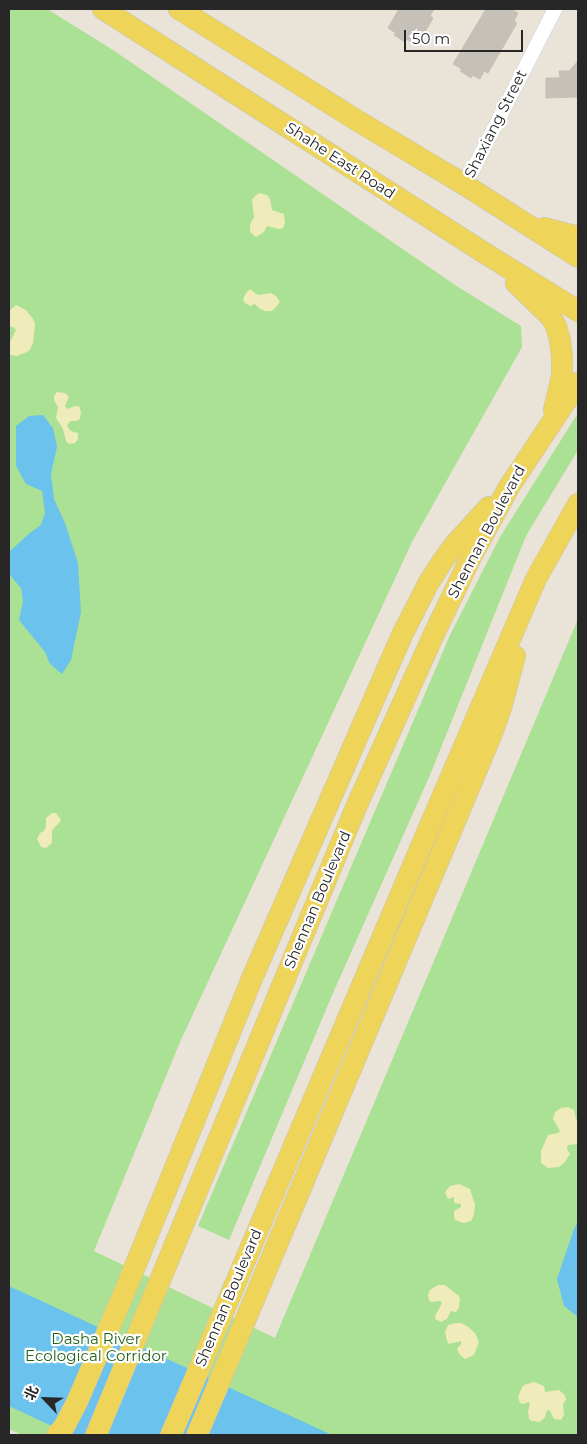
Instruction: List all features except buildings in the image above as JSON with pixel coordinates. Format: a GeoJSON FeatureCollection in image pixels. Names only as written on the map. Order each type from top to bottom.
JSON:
{"type":"FeatureCollection","features":[{"type":"Feature","properties":{"kind":"main road","name":"Shahe East Road"},"geometry":{"type":"LineString","coordinates":[[103,9],[578,311]]}},
{"type":"Feature","properties":{"kind":"main road"},"geometry":{"type":"LineString","coordinates":[[179,9],[578,257]]}},
{"type":"Feature","properties":{"kind":"main road"},"geometry":{"type":"LineString","coordinates":[[516,218],[547,230],[578,237]]}},
{"type":"Feature","properties":{"kind":"main road"},"geometry":{"type":"LineString","coordinates":[[483,252],[544,310],[556,326],[560,340],[562,376],[551,423]]}},
{"type":"Feature","properties":{"kind":"main road","name":"Shennan Boulevard"},"geometry":{"type":"LineString","coordinates":[[96,1435],[358,805],[434,634],[467,566],[509,487],[578,383]]}},
{"type":"Feature","properties":{"kind":"main road"},"geometry":{"type":"LineString","coordinates":[[57,1435],[64,1427],[77,1402],[253,976],[402,635],[428,584],[456,542],[509,487]]}},
{"type":"Feature","properties":{"kind":"main road","name":"Shennan Boulevard"},"geometry":{"type":"LineString","coordinates":[[171,1435],[536,579],[573,516],[578,504]]}},
{"type":"Feature","properties":{"kind":"main road"},"geometry":{"type":"LineString","coordinates":[[197,1435],[491,736],[536,579]]}},
{"type":"Feature","properties":{"kind":"street","name":"Shaxiang Street"},"geometry":{"type":"LineString","coordinates":[[465,185],[554,9]]}},
{"type":"Feature","properties":{"kind":"green space","name":"Dasha River Ecological Corridor"},"geometry":{"type":"Polygon","coordinates":[[[9,9],[47,9],[113,50],[455,285],[521,326],[522,347],[412,542],[180,1042],[94,1251],[275,1338],[578,619],[578,1435],[22,1435],[9,1429],[9,9]]]}},
{"type":"Feature","properties":{"kind":"green space"},"geometry":{"type":"Polygon","coordinates":[[[578,413],[578,450],[526,536],[430,775],[333,993],[229,1240],[198,1226],[450,635],[500,537],[578,413]]]}},
{"type":"Feature","properties":{"kind":"sand"},"geometry":{"type":"Polygon","coordinates":[[[259,193],[267,195],[270,199],[272,210],[284,214],[285,223],[283,228],[279,229],[267,226],[264,232],[256,237],[250,232],[250,227],[254,218],[252,199],[259,193]]]}},
{"type":"Feature","properties":{"kind":"sand"},"geometry":{"type":"Polygon","coordinates":[[[250,289],[258,295],[271,293],[280,302],[272,311],[260,309],[255,304],[250,306],[243,299],[250,289]]]}},
{"type":"Feature","properties":{"kind":"sand"},"geometry":{"type":"Polygon","coordinates":[[[16,305],[26,310],[35,324],[33,343],[29,351],[17,356],[11,355],[9,352],[9,344],[16,330],[9,326],[9,311],[16,305]]]}},
{"type":"Feature","properties":{"kind":"sand"},"geometry":{"type":"Polygon","coordinates":[[[57,392],[65,393],[69,397],[65,406],[67,409],[79,406],[81,412],[80,419],[70,421],[67,426],[71,431],[78,433],[78,439],[75,443],[69,444],[66,441],[63,429],[56,418],[58,407],[54,396],[57,392]]]}},
{"type":"Feature","properties":{"kind":"sand"},"geometry":{"type":"Polygon","coordinates":[[[52,813],[56,813],[61,820],[53,829],[52,843],[46,848],[41,847],[37,839],[40,833],[44,831],[46,818],[52,813]]]}},
{"type":"Feature","properties":{"kind":"sand"},"geometry":{"type":"Polygon","coordinates":[[[568,1107],[574,1110],[578,1120],[578,1144],[568,1145],[567,1149],[570,1154],[559,1167],[548,1168],[541,1163],[541,1151],[548,1135],[560,1131],[553,1119],[555,1112],[561,1108],[568,1107]]]}},
{"type":"Feature","properties":{"kind":"sand"},"geometry":{"type":"Polygon","coordinates":[[[459,1184],[470,1189],[475,1205],[471,1221],[464,1223],[455,1220],[454,1216],[454,1211],[461,1207],[461,1204],[454,1203],[454,1197],[448,1199],[445,1192],[450,1186],[459,1184]]]}},
{"type":"Feature","properties":{"kind":"sand"},"geometry":{"type":"Polygon","coordinates":[[[438,1285],[445,1285],[459,1296],[460,1299],[459,1308],[456,1312],[451,1311],[447,1319],[441,1322],[435,1319],[435,1316],[442,1303],[440,1301],[431,1302],[428,1295],[430,1290],[438,1285]]]}},
{"type":"Feature","properties":{"kind":"sand"},"geometry":{"type":"Polygon","coordinates":[[[455,1323],[467,1326],[475,1333],[479,1342],[474,1355],[465,1359],[457,1349],[461,1341],[449,1344],[447,1341],[445,1332],[448,1325],[455,1323]]]}},
{"type":"Feature","properties":{"kind":"sand"},"geometry":{"type":"Polygon","coordinates":[[[534,1382],[544,1386],[545,1392],[559,1390],[565,1395],[566,1400],[563,1404],[564,1415],[561,1420],[554,1419],[550,1411],[547,1410],[545,1417],[540,1422],[529,1419],[529,1402],[520,1403],[518,1397],[524,1385],[534,1382]]]}},
{"type":"Feature","properties":{"kind":"water"},"geometry":{"type":"Polygon","coordinates":[[[43,415],[53,428],[57,447],[51,474],[54,499],[65,523],[78,563],[81,612],[71,660],[62,674],[50,664],[45,652],[19,620],[23,601],[21,588],[9,574],[9,552],[41,525],[45,513],[42,491],[26,484],[16,466],[16,426],[29,416],[43,415]]]}},
{"type":"Feature","properties":{"kind":"water"},"geometry":{"type":"Polygon","coordinates":[[[578,1221],[578,1317],[564,1306],[557,1279],[578,1221]]]}},
{"type":"Feature","properties":{"kind":"water"},"geometry":{"type":"Polygon","coordinates":[[[9,1286],[332,1435],[71,1435],[9,1406],[9,1286]]]}}]}
